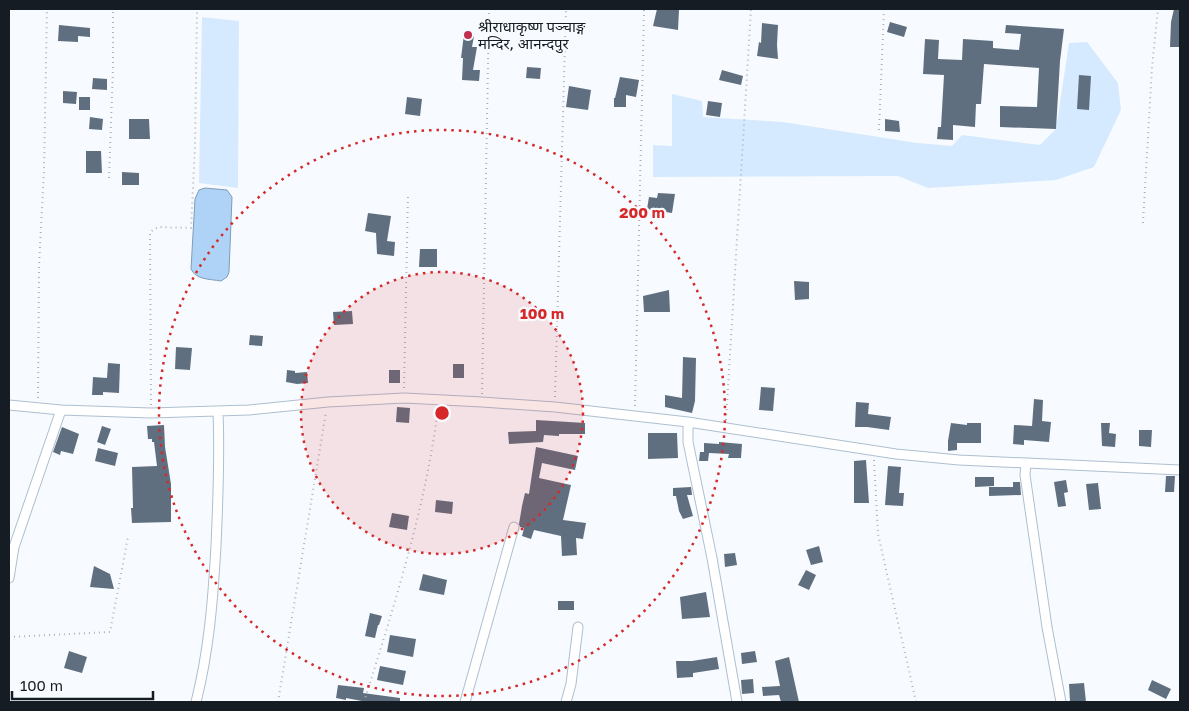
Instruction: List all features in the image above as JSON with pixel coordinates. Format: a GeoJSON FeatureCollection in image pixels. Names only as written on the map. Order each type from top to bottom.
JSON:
{"type":"FeatureCollection","features":[{"type":"Feature","properties":{"kind":"street"},"geometry":{"type":"LineString","coordinates":[[9,405],[62,410],[151,413],[218,412],[328,402],[404,398],[482,402],[555,407],[688,422],[873,450],[959,460],[1180,470]]}},
{"type":"Feature","properties":{"kind":"street"},"geometry":{"type":"LineString","coordinates":[[9,578],[14,547],[62,410]]}},
{"type":"Feature","properties":{"kind":"street"},"geometry":{"type":"LineString","coordinates":[[196,702],[213,606],[220,467],[218,412]]}},
{"type":"Feature","properties":{"kind":"street"},"geometry":{"type":"LineString","coordinates":[[688,422],[688,442],[712,558],[737,702]]}},
{"type":"Feature","properties":{"kind":"street"},"geometry":{"type":"LineString","coordinates":[[1026,463],[1026,484],[1047,627],[1062,702]]}},
{"type":"Feature","properties":{"kind":"street"},"geometry":{"type":"LineString","coordinates":[[464,702],[514,527]]}},
{"type":"Feature","properties":{"kind":"street"},"geometry":{"type":"LineString","coordinates":[[566,702],[571,684],[578,627]]}},
{"type":"Feature","properties":{"kind":"path"},"geometry":{"type":"LineString","coordinates":[[38,408],[39,266],[44,171],[47,9]]}},
{"type":"Feature","properties":{"kind":"path"},"geometry":{"type":"LineString","coordinates":[[109,178],[113,9]]}},
{"type":"Feature","properties":{"kind":"path"},"geometry":{"type":"LineString","coordinates":[[151,413],[150,232],[158,227],[191,228],[195,147],[197,9]]}},
{"type":"Feature","properties":{"kind":"path"},"geometry":{"type":"LineString","coordinates":[[482,402],[490,9]]}},
{"type":"Feature","properties":{"kind":"path"},"geometry":{"type":"LineString","coordinates":[[555,407],[566,9]]}},
{"type":"Feature","properties":{"kind":"path"},"geometry":{"type":"LineString","coordinates":[[635,416],[644,9]]}},
{"type":"Feature","properties":{"kind":"path"},"geometry":{"type":"LineString","coordinates":[[726,428],[751,9]]}},
{"type":"Feature","properties":{"kind":"path"},"geometry":{"type":"LineString","coordinates":[[879,130],[884,9]]}},
{"type":"Feature","properties":{"kind":"path"},"geometry":{"type":"LineString","coordinates":[[1143,223],[1152,68],[1158,9]]}},
{"type":"Feature","properties":{"kind":"path"},"geometry":{"type":"LineString","coordinates":[[404,398],[408,194]]}},
{"type":"Feature","properties":{"kind":"path"},"geometry":{"type":"LineString","coordinates":[[364,702],[402,578],[433,448],[439,400]]}},
{"type":"Feature","properties":{"kind":"path"},"geometry":{"type":"LineString","coordinates":[[278,702],[328,402]]}},
{"type":"Feature","properties":{"kind":"path"},"geometry":{"type":"LineString","coordinates":[[873,450],[878,534],[916,702]]}},
{"type":"Feature","properties":{"kind":"path"},"geometry":{"type":"LineString","coordinates":[[9,637],[110,632],[128,537]]}},
{"type":"Feature","properties":{"kind":"shaded area"},"geometry":{"type":"Polygon","coordinates":[[[202,17],[239,21],[238,188],[199,183],[202,17]]]}},
{"type":"Feature","properties":{"kind":"shaded area"},"geometry":{"type":"Polygon","coordinates":[[[1087,42],[1118,83],[1121,110],[1094,167],[1056,180],[928,188],[898,176],[653,177],[653,145],[672,146],[672,94],[702,101],[703,117],[783,122],[917,143],[952,146],[962,135],[1040,145],[1056,129],[1069,43],[1087,42]]]}},
{"type":"Feature","properties":{"kind":"water"},"geometry":{"type":"Polygon","coordinates":[[[205,188],[227,190],[232,197],[229,272],[227,277],[221,281],[200,277],[193,273],[191,269],[195,199],[199,190],[205,188]]]}},
{"type":"Feature","properties":{"kind":"building"},"geometry":{"type":"Polygon","coordinates":[[[657,9],[679,10],[678,30],[653,26],[657,9]]]}},
{"type":"Feature","properties":{"kind":"building"},"geometry":{"type":"Polygon","coordinates":[[[1174,9],[1180,9],[1180,47],[1170,47],[1171,22],[1174,9]]]}},
{"type":"Feature","properties":{"kind":"building"},"geometry":{"type":"Polygon","coordinates":[[[890,22],[907,27],[904,37],[887,32],[890,22]]]}},
{"type":"Feature","properties":{"kind":"building"},"geometry":{"type":"Polygon","coordinates":[[[762,23],[778,25],[778,59],[757,56],[759,42],[761,43],[762,23]]]}},
{"type":"Feature","properties":{"kind":"building"},"geometry":{"type":"Polygon","coordinates":[[[59,25],[90,28],[90,37],[78,36],[78,42],[58,41],[59,25]]]}},
{"type":"Feature","properties":{"kind":"building"},"geometry":{"type":"Polygon","coordinates":[[[1006,25],[1064,29],[1056,129],[1000,127],[1000,106],[1037,107],[1039,68],[984,64],[981,104],[976,104],[975,127],[953,125],[953,140],[937,139],[938,127],[941,127],[944,75],[923,74],[925,39],[939,40],[938,59],[962,60],[963,39],[993,41],[993,48],[1019,50],[1021,34],[1005,33],[1006,25]]]}},
{"type":"Feature","properties":{"kind":"building"},"geometry":{"type":"Polygon","coordinates":[[[464,34],[474,36],[472,47],[477,47],[473,70],[480,70],[479,81],[462,80],[463,58],[461,58],[464,34]]]}},
{"type":"Feature","properties":{"kind":"building"},"geometry":{"type":"Polygon","coordinates":[[[527,67],[541,68],[540,79],[526,78],[527,67]]]}},
{"type":"Feature","properties":{"kind":"building"},"geometry":{"type":"Polygon","coordinates":[[[722,70],[743,76],[741,85],[719,80],[722,70]]]}},
{"type":"Feature","properties":{"kind":"building"},"geometry":{"type":"Polygon","coordinates":[[[1079,75],[1091,76],[1089,110],[1077,109],[1079,75]]]}},
{"type":"Feature","properties":{"kind":"building"},"geometry":{"type":"Polygon","coordinates":[[[620,77],[639,80],[636,97],[626,95],[626,107],[614,107],[614,98],[620,77]]]}},
{"type":"Feature","properties":{"kind":"building"},"geometry":{"type":"Polygon","coordinates":[[[93,78],[107,79],[107,90],[92,89],[93,78]]]}},
{"type":"Feature","properties":{"kind":"building"},"geometry":{"type":"Polygon","coordinates":[[[569,86],[591,90],[588,110],[566,107],[569,86]]]}},
{"type":"Feature","properties":{"kind":"building"},"geometry":{"type":"Polygon","coordinates":[[[63,91],[77,92],[76,104],[63,103],[63,91]]]}},
{"type":"Feature","properties":{"kind":"building"},"geometry":{"type":"Polygon","coordinates":[[[79,97],[90,97],[90,110],[79,110],[79,97]]]}},
{"type":"Feature","properties":{"kind":"building"},"geometry":{"type":"Polygon","coordinates":[[[407,97],[422,99],[420,116],[405,114],[407,97]]]}},
{"type":"Feature","properties":{"kind":"building"},"geometry":{"type":"Polygon","coordinates":[[[708,101],[722,103],[720,117],[706,115],[708,101]]]}},
{"type":"Feature","properties":{"kind":"building"},"geometry":{"type":"Polygon","coordinates":[[[90,117],[103,119],[102,130],[89,129],[90,117]]]}},
{"type":"Feature","properties":{"kind":"building"},"geometry":{"type":"Polygon","coordinates":[[[129,119],[149,119],[150,139],[129,139],[129,119]]]}},
{"type":"Feature","properties":{"kind":"building"},"geometry":{"type":"Polygon","coordinates":[[[885,119],[899,121],[900,132],[885,131],[885,119]]]}},
{"type":"Feature","properties":{"kind":"building"},"geometry":{"type":"Polygon","coordinates":[[[86,151],[101,151],[102,173],[86,173],[86,151]]]}},
{"type":"Feature","properties":{"kind":"building"},"geometry":{"type":"Polygon","coordinates":[[[122,172],[139,173],[139,185],[122,185],[122,172]]]}},
{"type":"Feature","properties":{"kind":"building"},"geometry":{"type":"Polygon","coordinates":[[[658,193],[675,194],[672,213],[647,209],[649,197],[657,198],[658,193]]]}},
{"type":"Feature","properties":{"kind":"building"},"geometry":{"type":"Polygon","coordinates":[[[368,213],[391,216],[387,241],[395,242],[394,256],[377,254],[376,233],[365,231],[368,213]]]}},
{"type":"Feature","properties":{"kind":"building"},"geometry":{"type":"Polygon","coordinates":[[[420,249],[437,249],[437,267],[419,267],[420,249]]]}},
{"type":"Feature","properties":{"kind":"building"},"geometry":{"type":"Polygon","coordinates":[[[794,281],[809,282],[809,299],[795,300],[794,281]]]}},
{"type":"Feature","properties":{"kind":"building"},"geometry":{"type":"Polygon","coordinates":[[[669,290],[670,312],[644,312],[643,296],[669,290]]]}},
{"type":"Feature","properties":{"kind":"building"},"geometry":{"type":"Polygon","coordinates":[[[352,311],[353,324],[334,325],[333,312],[352,311]]]}},
{"type":"Feature","properties":{"kind":"building"},"geometry":{"type":"Polygon","coordinates":[[[250,335],[263,336],[262,346],[249,345],[250,335]]]}},
{"type":"Feature","properties":{"kind":"building"},"geometry":{"type":"Polygon","coordinates":[[[176,347],[192,348],[190,370],[175,369],[176,347]]]}},
{"type":"Feature","properties":{"kind":"building"},"geometry":{"type":"Polygon","coordinates":[[[683,357],[696,358],[695,401],[692,413],[665,407],[665,395],[682,398],[683,357]]]}},
{"type":"Feature","properties":{"kind":"building"},"geometry":{"type":"Polygon","coordinates":[[[108,363],[120,364],[119,393],[103,392],[103,395],[92,395],[93,377],[107,378],[108,363]]]}},
{"type":"Feature","properties":{"kind":"building"},"geometry":{"type":"Polygon","coordinates":[[[453,364],[464,364],[464,378],[453,378],[453,364]]]}},
{"type":"Feature","properties":{"kind":"building"},"geometry":{"type":"Polygon","coordinates":[[[287,370],[295,371],[295,373],[307,372],[308,383],[286,382],[287,370]]]}},
{"type":"Feature","properties":{"kind":"building"},"geometry":{"type":"Polygon","coordinates":[[[389,370],[400,370],[400,383],[389,383],[389,370]]]}},
{"type":"Feature","properties":{"kind":"building"},"geometry":{"type":"Polygon","coordinates":[[[761,387],[775,388],[773,411],[759,410],[761,387]]]}},
{"type":"Feature","properties":{"kind":"building"},"geometry":{"type":"Polygon","coordinates":[[[1034,399],[1043,400],[1042,421],[1051,422],[1049,442],[1024,440],[1024,445],[1013,444],[1014,425],[1032,426],[1034,399]]]}},
{"type":"Feature","properties":{"kind":"building"},"geometry":{"type":"Polygon","coordinates":[[[856,402],[869,403],[868,414],[891,417],[889,430],[855,427],[856,402]]]}},
{"type":"Feature","properties":{"kind":"building"},"geometry":{"type":"Polygon","coordinates":[[[397,407],[410,408],[409,423],[396,422],[397,407]]]}},
{"type":"Feature","properties":{"kind":"building"},"geometry":{"type":"Polygon","coordinates":[[[536,420],[585,423],[585,434],[544,435],[543,442],[509,444],[508,432],[536,431],[536,420]]]}},
{"type":"Feature","properties":{"kind":"building"},"geometry":{"type":"Polygon","coordinates":[[[951,423],[967,425],[967,423],[981,423],[981,443],[957,443],[957,450],[948,451],[951,423]]]}},
{"type":"Feature","properties":{"kind":"building"},"geometry":{"type":"Polygon","coordinates":[[[1101,423],[1110,423],[1109,433],[1116,434],[1115,447],[1102,446],[1101,423]]]}},
{"type":"Feature","properties":{"kind":"building"},"geometry":{"type":"Polygon","coordinates":[[[164,425],[165,447],[171,484],[171,522],[132,523],[132,467],[157,466],[154,442],[152,442],[152,439],[148,439],[147,426],[164,425]]]}},
{"type":"Feature","properties":{"kind":"building"},"geometry":{"type":"Polygon","coordinates":[[[102,426],[111,429],[105,445],[97,442],[102,426]]]}},
{"type":"Feature","properties":{"kind":"building"},"geometry":{"type":"Polygon","coordinates":[[[62,427],[79,434],[73,454],[61,451],[60,455],[53,452],[62,427]]]}},
{"type":"Feature","properties":{"kind":"building"},"geometry":{"type":"Polygon","coordinates":[[[1139,430],[1152,430],[1151,447],[1139,446],[1139,430]]]}},
{"type":"Feature","properties":{"kind":"building"},"geometry":{"type":"Polygon","coordinates":[[[648,433],[677,433],[678,458],[648,459],[648,433]]]}},
{"type":"Feature","properties":{"kind":"building"},"geometry":{"type":"Polygon","coordinates":[[[719,442],[742,444],[741,458],[728,458],[729,454],[709,453],[708,461],[699,461],[700,452],[704,452],[704,443],[719,444],[719,442]]]}},
{"type":"Feature","properties":{"kind":"building"},"geometry":{"type":"Polygon","coordinates":[[[536,447],[578,456],[575,470],[542,463],[539,478],[571,485],[563,520],[586,523],[583,539],[576,538],[577,555],[562,556],[561,536],[534,530],[531,539],[522,536],[524,528],[520,527],[519,524],[525,493],[529,494],[536,447]]]}},
{"type":"Feature","properties":{"kind":"building"},"geometry":{"type":"Polygon","coordinates":[[[98,448],[118,453],[115,466],[95,461],[98,448]]]}},
{"type":"Feature","properties":{"kind":"building"},"geometry":{"type":"Polygon","coordinates":[[[866,460],[869,503],[854,503],[854,461],[866,460]]]}},
{"type":"Feature","properties":{"kind":"building"},"geometry":{"type":"Polygon","coordinates":[[[888,466],[901,467],[899,493],[904,493],[903,506],[885,505],[888,466]]]}},
{"type":"Feature","properties":{"kind":"building"},"geometry":{"type":"Polygon","coordinates":[[[1166,476],[1175,476],[1174,492],[1165,492],[1166,476]]]}},
{"type":"Feature","properties":{"kind":"building"},"geometry":{"type":"Polygon","coordinates":[[[975,477],[994,477],[994,486],[975,487],[975,477]]]}},
{"type":"Feature","properties":{"kind":"building"},"geometry":{"type":"Polygon","coordinates":[[[1066,480],[1068,492],[1064,493],[1066,506],[1058,507],[1054,482],[1066,480]]]}},
{"type":"Feature","properties":{"kind":"building"},"geometry":{"type":"Polygon","coordinates":[[[1013,482],[1020,482],[1021,495],[989,496],[989,487],[1013,487],[1013,482]]]}},
{"type":"Feature","properties":{"kind":"building"},"geometry":{"type":"Polygon","coordinates":[[[1098,483],[1101,509],[1089,510],[1086,484],[1098,483]]]}},
{"type":"Feature","properties":{"kind":"building"},"geometry":{"type":"Polygon","coordinates":[[[691,487],[692,495],[687,495],[693,516],[683,519],[676,496],[673,496],[673,488],[691,487]]]}},
{"type":"Feature","properties":{"kind":"building"},"geometry":{"type":"Polygon","coordinates":[[[436,500],[453,502],[452,514],[435,512],[436,500]]]}},
{"type":"Feature","properties":{"kind":"building"},"geometry":{"type":"Polygon","coordinates":[[[392,513],[409,516],[407,530],[389,527],[392,513]]]}},
{"type":"Feature","properties":{"kind":"building"},"geometry":{"type":"Polygon","coordinates":[[[819,546],[823,562],[811,565],[806,550],[819,546]]]}},
{"type":"Feature","properties":{"kind":"building"},"geometry":{"type":"Polygon","coordinates":[[[735,553],[737,565],[725,567],[724,554],[735,553]]]}},
{"type":"Feature","properties":{"kind":"building"},"geometry":{"type":"Polygon","coordinates":[[[94,566],[110,574],[114,589],[90,587],[94,566]]]}},
{"type":"Feature","properties":{"kind":"building"},"geometry":{"type":"Polygon","coordinates":[[[806,570],[816,575],[809,590],[798,585],[806,570]]]}},
{"type":"Feature","properties":{"kind":"building"},"geometry":{"type":"Polygon","coordinates":[[[423,574],[447,580],[444,595],[419,590],[423,574]]]}},
{"type":"Feature","properties":{"kind":"building"},"geometry":{"type":"Polygon","coordinates":[[[706,592],[710,617],[682,619],[680,597],[706,592]]]}},
{"type":"Feature","properties":{"kind":"building"},"geometry":{"type":"Polygon","coordinates":[[[558,601],[574,601],[574,610],[558,610],[558,601]]]}},
{"type":"Feature","properties":{"kind":"building"},"geometry":{"type":"Polygon","coordinates":[[[370,613],[382,616],[375,638],[365,636],[370,613]]]}},
{"type":"Feature","properties":{"kind":"building"},"geometry":{"type":"Polygon","coordinates":[[[390,635],[416,639],[413,657],[387,652],[390,635]]]}},
{"type":"Feature","properties":{"kind":"building"},"geometry":{"type":"Polygon","coordinates":[[[69,651],[87,657],[82,673],[64,668],[69,651]]]}},
{"type":"Feature","properties":{"kind":"building"},"geometry":{"type":"Polygon","coordinates":[[[755,651],[757,662],[742,664],[741,653],[755,651]]]}},
{"type":"Feature","properties":{"kind":"building"},"geometry":{"type":"Polygon","coordinates":[[[717,657],[719,669],[693,673],[693,677],[677,678],[676,661],[692,661],[717,657]]]}},
{"type":"Feature","properties":{"kind":"building"},"geometry":{"type":"Polygon","coordinates":[[[789,657],[799,702],[781,702],[779,695],[763,696],[762,687],[780,686],[775,661],[789,657]]]}},
{"type":"Feature","properties":{"kind":"building"},"geometry":{"type":"Polygon","coordinates":[[[380,666],[406,671],[403,685],[377,680],[380,666]]]}},
{"type":"Feature","properties":{"kind":"building"},"geometry":{"type":"Polygon","coordinates":[[[753,679],[754,693],[742,694],[741,680],[753,679]]]}},
{"type":"Feature","properties":{"kind":"building"},"geometry":{"type":"Polygon","coordinates":[[[1152,680],[1171,689],[1166,699],[1148,690],[1152,680]]]}},
{"type":"Feature","properties":{"kind":"building"},"geometry":{"type":"Polygon","coordinates":[[[1084,683],[1086,702],[1070,702],[1069,684],[1084,683]]]}},
{"type":"Feature","properties":{"kind":"building"},"geometry":{"type":"Polygon","coordinates":[[[338,685],[364,688],[363,693],[400,698],[400,702],[367,702],[336,698],[338,685]]]}},
{"type":"Feature","properties":{"kind":"place","name":"श्रीराधाकृष्ण पञ्चाङ्ग मन्दिर, आनन्दपुर"},"geometry":{"type":"Point","coordinates":[468,35]}}]}
